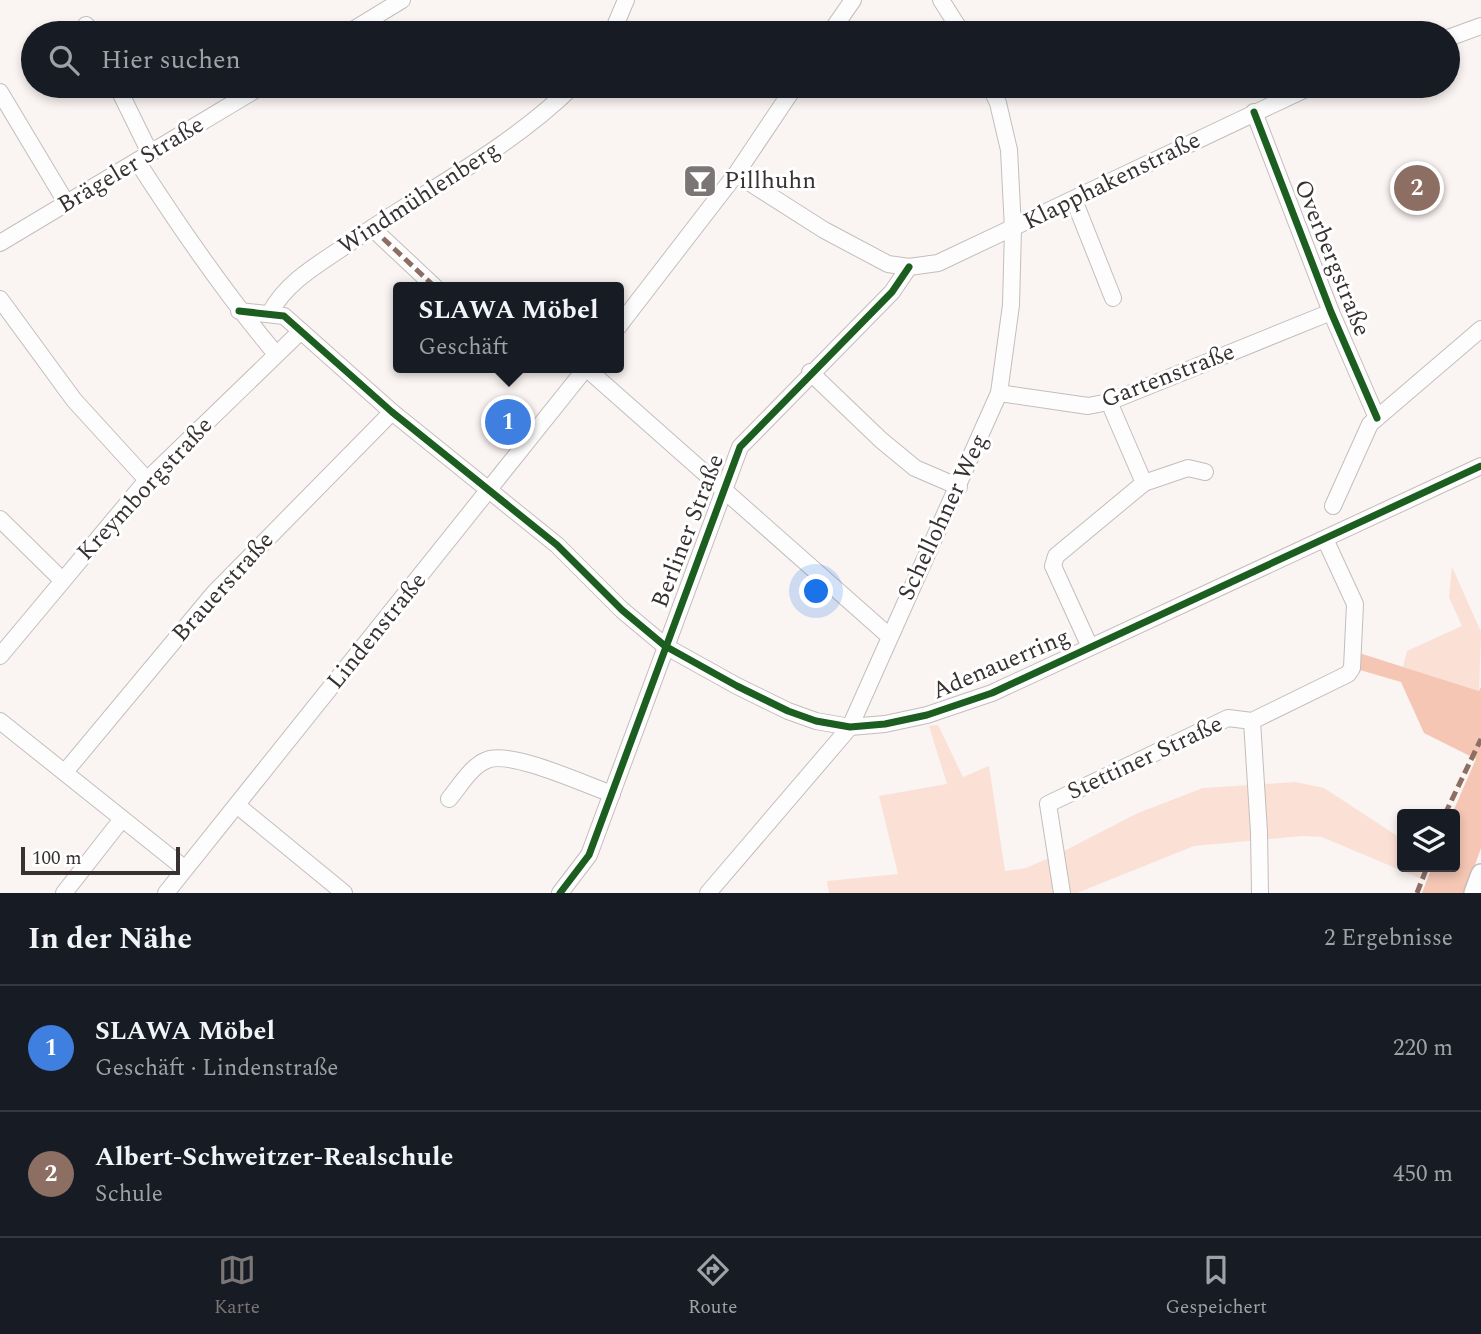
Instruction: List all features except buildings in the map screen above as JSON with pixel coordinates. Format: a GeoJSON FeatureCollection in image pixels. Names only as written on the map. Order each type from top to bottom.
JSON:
{"type":"FeatureCollection","features":[{"type":"Feature","properties":{"kind":"main road"},"geometry":{"type":"LineString","coordinates":[[1474,893],[1481,874]]}},
{"type":"Feature","properties":{"kind":"street"},"geometry":{"type":"LineString","coordinates":[[368,21],[402,0]]}},
{"type":"Feature","properties":{"kind":"street"},"geometry":{"type":"LineString","coordinates":[[617,21],[626,0]]}},
{"type":"Feature","properties":{"kind":"street"},"geometry":{"type":"LineString","coordinates":[[838,21],[853,0]]}},
{"type":"Feature","properties":{"kind":"street"},"geometry":{"type":"LineString","coordinates":[[940,0],[954,21]]}},
{"type":"Feature","properties":{"kind":"street"},"geometry":{"type":"LineString","coordinates":[[1460,34],[1481,26]]}},
{"type":"Feature","properties":{"kind":"street"},"geometry":{"type":"LineString","coordinates":[[0,92],[67,204]]}},
{"type":"Feature","properties":{"kind":"street"},"geometry":{"type":"LineString","coordinates":[[121,98],[143,157],[189,242],[239,311],[275,353]]}},
{"type":"Feature","properties":{"kind":"street","name":"Brägeler Straße"},"geometry":{"type":"LineString","coordinates":[[0,243],[242,98]]}},
{"type":"Feature","properties":{"kind":"street","name":"Windmühlenberg"},"geometry":{"type":"LineString","coordinates":[[270,313],[287,288],[372,228],[507,141],[559,98]]}},
{"type":"Feature","properties":{"kind":"street"},"geometry":{"type":"LineString","coordinates":[[624,319],[736,174],[787,98]]}},
{"type":"Feature","properties":{"kind":"street","name":"Schellohner Weg"},"geometry":{"type":"LineString","coordinates":[[708,893],[850,726],[999,393],[1011,305],[1013,229],[1009,149],[996,98]]}},
{"type":"Feature","properties":{"kind":"street","name":"Klapphakenstraße"},"geometry":{"type":"LineString","coordinates":[[909,267],[938,263],[1285,98]]}},
{"type":"Feature","properties":{"kind":"street","name":"Overbergstraße"},"geometry":{"type":"LineString","coordinates":[[1254,112],[1331,312],[1377,418]]}},
{"type":"Feature","properties":{"kind":"street"},"geometry":{"type":"LineString","coordinates":[[736,174],[824,230],[888,264],[909,267]]}},
{"type":"Feature","properties":{"kind":"street"},"geometry":{"type":"LineString","coordinates":[[1074,200],[1113,298]]}},
{"type":"Feature","properties":{"kind":"street"},"geometry":{"type":"LineString","coordinates":[[372,228],[430,282]]}},
{"type":"Feature","properties":{"kind":"street","name":"Berliner Straße"},"geometry":{"type":"LineString","coordinates":[[560,893],[589,855],[740,447],[810,372],[892,292],[909,267]]}},
{"type":"Feature","properties":{"kind":"street"},"geometry":{"type":"LineString","coordinates":[[0,299],[74,400],[147,480]]}},
{"type":"Feature","properties":{"kind":"street"},"geometry":{"type":"LineString","coordinates":[[239,311],[270,313]]}},
{"type":"Feature","properties":{"kind":"street","name":"Gartenstraße"},"geometry":{"type":"LineString","coordinates":[[999,393],[1088,406],[1109,402],[1331,312]]}},
{"type":"Feature","properties":{"kind":"street","name":"Adenauerring"},"geometry":{"type":"LineString","coordinates":[[270,313],[284,316],[392,412],[557,545],[622,610],[665,646],[788,711],[816,721],[850,726],[885,724],[927,715],[992,693],[1481,466]]}},
{"type":"Feature","properties":{"kind":"street"},"geometry":{"type":"LineString","coordinates":[[1333,506],[1370,424],[1481,329]]}},
{"type":"Feature","properties":{"kind":"street","name":"Kreymborgstraße"},"geometry":{"type":"LineString","coordinates":[[0,656],[147,480],[275,353],[301,331]]}},
{"type":"Feature","properties":{"kind":"street"},"geometry":{"type":"LineString","coordinates":[[810,372],[881,440],[915,468],[959,487]]}},
{"type":"Feature","properties":{"kind":"street","name":"Lindenstraße"},"geometry":{"type":"LineString","coordinates":[[166,893],[582,373]]}},
{"type":"Feature","properties":{"kind":"street"},"geometry":{"type":"LineString","coordinates":[[592,373],[889,636]]}},
{"type":"Feature","properties":{"kind":"street"},"geometry":{"type":"LineString","coordinates":[[1109,402],[1144,483]]}},
{"type":"Feature","properties":{"kind":"street","name":"Brauerstraße"},"geometry":{"type":"LineString","coordinates":[[65,772],[214,593],[392,412]]}},
{"type":"Feature","properties":{"kind":"street"},"geometry":{"type":"LineString","coordinates":[[1090,647],[1053,566],[1056,556],[1144,483],[1188,468],[1205,472]]}},
{"type":"Feature","properties":{"kind":"street"},"geometry":{"type":"LineString","coordinates":[[0,519],[62,580]]}},
{"type":"Feature","properties":{"kind":"street","name":"Stettiner Straße"},"geometry":{"type":"LineString","coordinates":[[1062,893],[1048,804],[1228,718],[1252,721],[1348,674],[1352,668],[1354,604],[1325,539]]}},
{"type":"Feature","properties":{"kind":"street"},"geometry":{"type":"LineString","coordinates":[[1252,721],[1260,893]]}},
{"type":"Feature","properties":{"kind":"street"},"geometry":{"type":"LineString","coordinates":[[3,730],[65,772],[184,869]]}},
{"type":"Feature","properties":{"kind":"street"},"geometry":{"type":"LineString","coordinates":[[449,799],[476,766],[489,759],[509,758],[612,794]]}},
{"type":"Feature","properties":{"kind":"street"},"geometry":{"type":"LineString","coordinates":[[238,806],[344,893]]}},
{"type":"Feature","properties":{"kind":"street"},"geometry":{"type":"LineString","coordinates":[[64,893],[122,818]]}},
{"type":"Feature","properties":{"kind":"shaded area"},"geometry":{"type":"Polygon","coordinates":[[[1452,567],[1481,632],[1479,691],[1403,667],[1407,651],[1462,626],[1449,597],[1452,567]]]}},
{"type":"Feature","properties":{"kind":"shaded area"},"geometry":{"type":"Polygon","coordinates":[[[1359,653],[1479,691],[1481,687],[1481,848],[1465,893],[1422,893],[1430,872],[1460,872],[1460,809],[1454,809],[1476,759],[1424,733],[1401,682],[1360,670],[1359,653]]]}},
{"type":"Feature","properties":{"kind":"shaded area"},"geometry":{"type":"Polygon","coordinates":[[[938,725],[963,777],[989,766],[1005,871],[1026,868],[1049,858],[1054,893],[829,893],[827,881],[898,874],[879,796],[947,784],[929,726],[938,725]]]}},
{"type":"Feature","properties":{"kind":"shaded area"},"geometry":{"type":"Polygon","coordinates":[[[1295,782],[1324,788],[1397,836],[1397,869],[1322,837],[1302,836],[1194,846],[1077,893],[1069,893],[1064,851],[1138,813],[1203,788],[1295,782]]]}},
{"type":"Feature","properties":{"kind":"shaded area"},"geometry":{"type":"Polygon","coordinates":[[[1405,872],[1421,872],[1419,878],[1405,872]]]}},
{"type":"Feature","properties":{"kind":"marked path"},"geometry":{"type":"LineString","coordinates":[[372,228],[430,282]]}},
{"type":"Feature","properties":{"kind":"marked path"},"geometry":{"type":"LineString","coordinates":[[1447,809],[1481,739]]}},
{"type":"Feature","properties":{"kind":"marked path"},"geometry":{"type":"LineString","coordinates":[[1417,893],[1425,872]]}},
{"type":"Feature","properties":{"kind":"cycle path"},"geometry":{"type":"LineString","coordinates":[[1254,112],[1331,312],[1377,418]]}},
{"type":"Feature","properties":{"kind":"cycle path"},"geometry":{"type":"LineString","coordinates":[[560,893],[589,855],[740,447],[892,292],[909,267]]}},
{"type":"Feature","properties":{"kind":"cycle path"},"geometry":{"type":"LineString","coordinates":[[239,311],[284,316],[392,412],[557,545],[622,610],[665,646],[788,711],[816,721],[850,727],[885,724],[927,715],[992,693],[1481,466]]}},
{"type":"Feature","properties":{"kind":"place","name":"Pillhuhn"},"geometry":{"type":"Point","coordinates":[700,181]}},
{"type":"Feature","properties":{"kind":"place","name":"Albert-Schweitzer-Realschule"},"geometry":{"type":"Point","coordinates":[1417,188]}},
{"type":"Feature","properties":{"kind":"place","name":"SLAWA Möbel"},"geometry":{"type":"Point","coordinates":[508,422]}}]}
